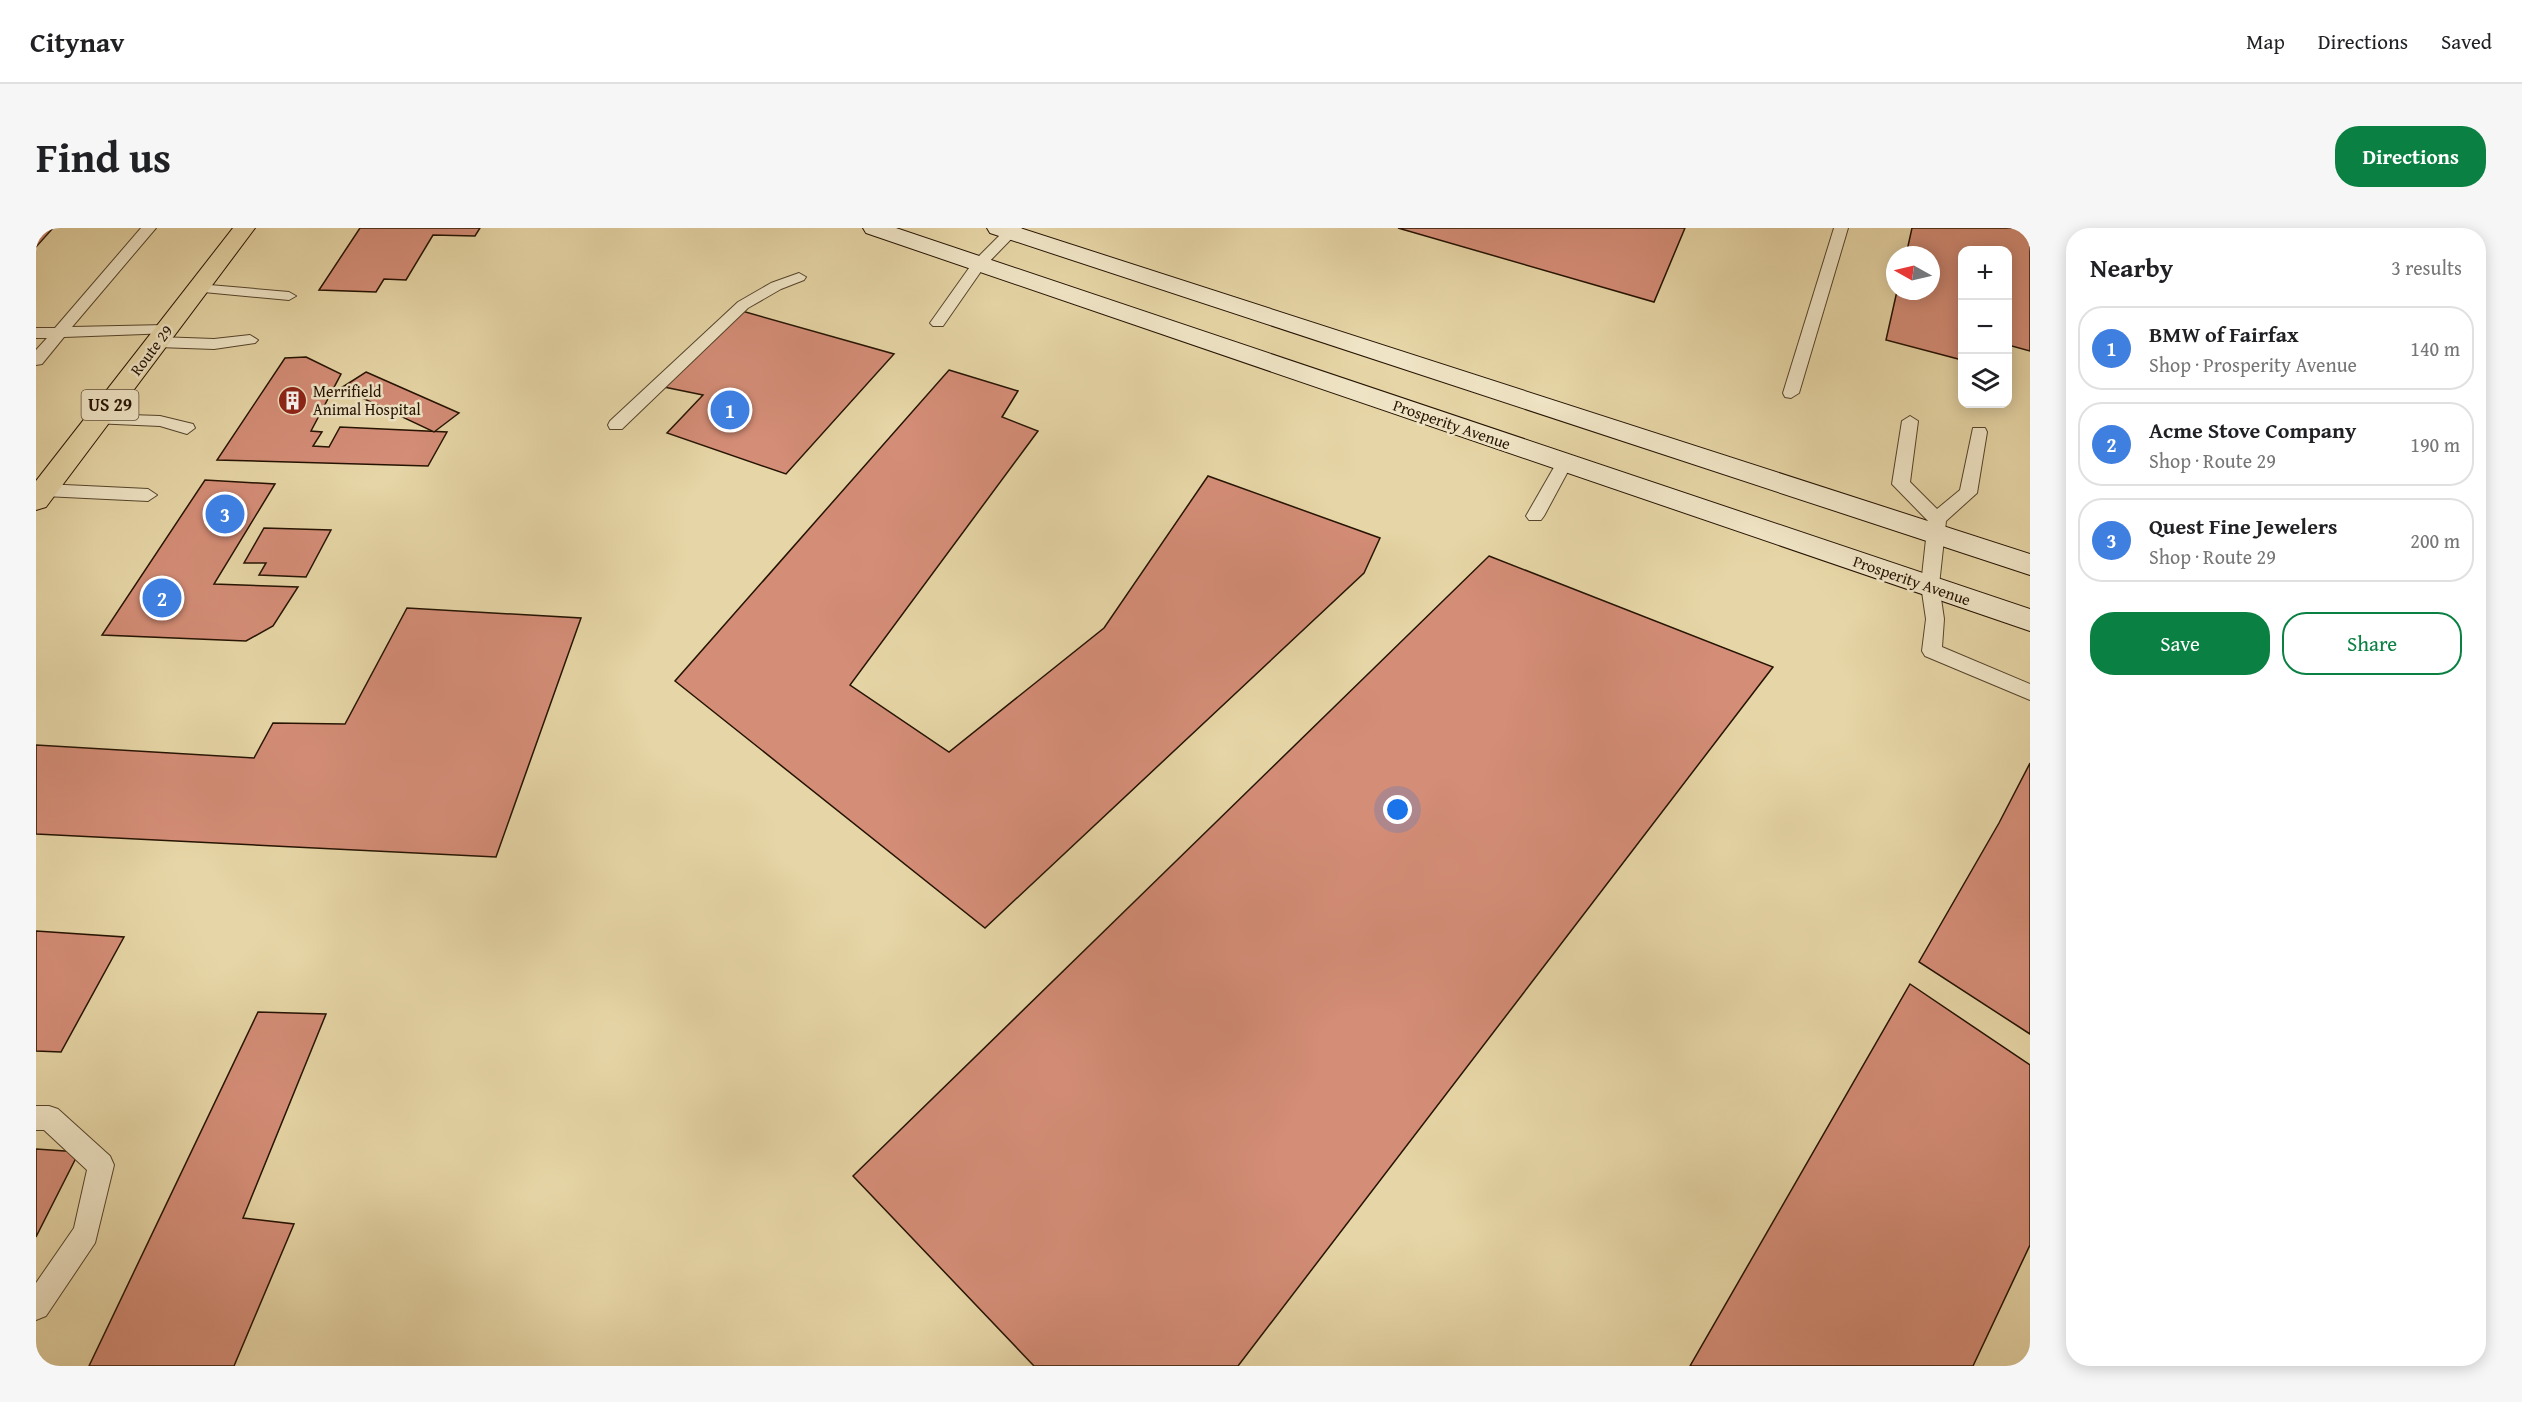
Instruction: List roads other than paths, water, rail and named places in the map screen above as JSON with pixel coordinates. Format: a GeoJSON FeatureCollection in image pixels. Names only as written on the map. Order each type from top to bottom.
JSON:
{"type":"FeatureCollection","features":[{"type":"Feature","properties":{"kind":"main road","name":"Route 29"},"geometry":{"type":"LineString","coordinates":[[40,495],[244,228]]}},
{"type":"Feature","properties":{"kind":"main road","name":"Prosperity Avenue"},"geometry":{"type":"LineString","coordinates":[[874,228],[2030,620]]}},
{"type":"Feature","properties":{"kind":"main road"},"geometry":{"type":"LineString","coordinates":[[1008,229],[1936,526],[2030,565]]}},
{"type":"Feature","properties":{"kind":"lane"},"geometry":{"type":"LineString","coordinates":[[36,360],[149,228]]}},
{"type":"Feature","properties":{"kind":"lane"},"geometry":{"type":"LineString","coordinates":[[1791,393],[1840,228]]}},
{"type":"Feature","properties":{"kind":"lane"},"geometry":{"type":"LineString","coordinates":[[938,322],[979,264],[1008,229]]}},
{"type":"Feature","properties":{"kind":"lane"},"geometry":{"type":"LineString","coordinates":[[616,425],[743,304],[776,286],[799,278]]}},
{"type":"Feature","properties":{"kind":"lane"},"geometry":{"type":"LineString","coordinates":[[198,288],[289,296]]}},
{"type":"Feature","properties":{"kind":"lane"},"geometry":{"type":"LineString","coordinates":[[36,333],[162,336],[214,344],[250,340]]}},
{"type":"Feature","properties":{"kind":"lane"},"geometry":{"type":"LineString","coordinates":[[99,419],[160,421],[187,428]]}},
{"type":"Feature","properties":{"kind":"lane"},"geometry":{"type":"LineString","coordinates":[[1910,421],[1901,484],[1936,526]]}},
{"type":"Feature","properties":{"kind":"lane"},"geometry":{"type":"LineString","coordinates":[[1979,432],[1972,484],[1968,493],[1936,526],[1930,585],[1935,619],[1932,651],[2030,692]]}},
{"type":"Feature","properties":{"kind":"lane"},"geometry":{"type":"LineString","coordinates":[[1536,516],[1565,462]]}},
{"type":"Feature","properties":{"kind":"lane"},"geometry":{"type":"LineString","coordinates":[[40,495],[148,495]]}},
{"type":"Feature","properties":{"kind":"lane"},"geometry":{"type":"LineString","coordinates":[[36,1118],[49,1118],[101,1165],[86,1234],[36,1306]]}},
{"type":"Feature","properties":{"kind":"place","name":"Merrifield Animal Hospital"},"geometry":{"type":"Point","coordinates":[292,400]}},
{"type":"Feature","properties":{"kind":"place","name":"BMW of Fairfax"},"geometry":{"type":"Point","coordinates":[730,410]}},
{"type":"Feature","properties":{"kind":"place","name":"Quest Fine Jewelers"},"geometry":{"type":"Point","coordinates":[225,514]}},
{"type":"Feature","properties":{"kind":"place","name":"Acme Stove Company"},"geometry":{"type":"Point","coordinates":[162,598]}}]}
